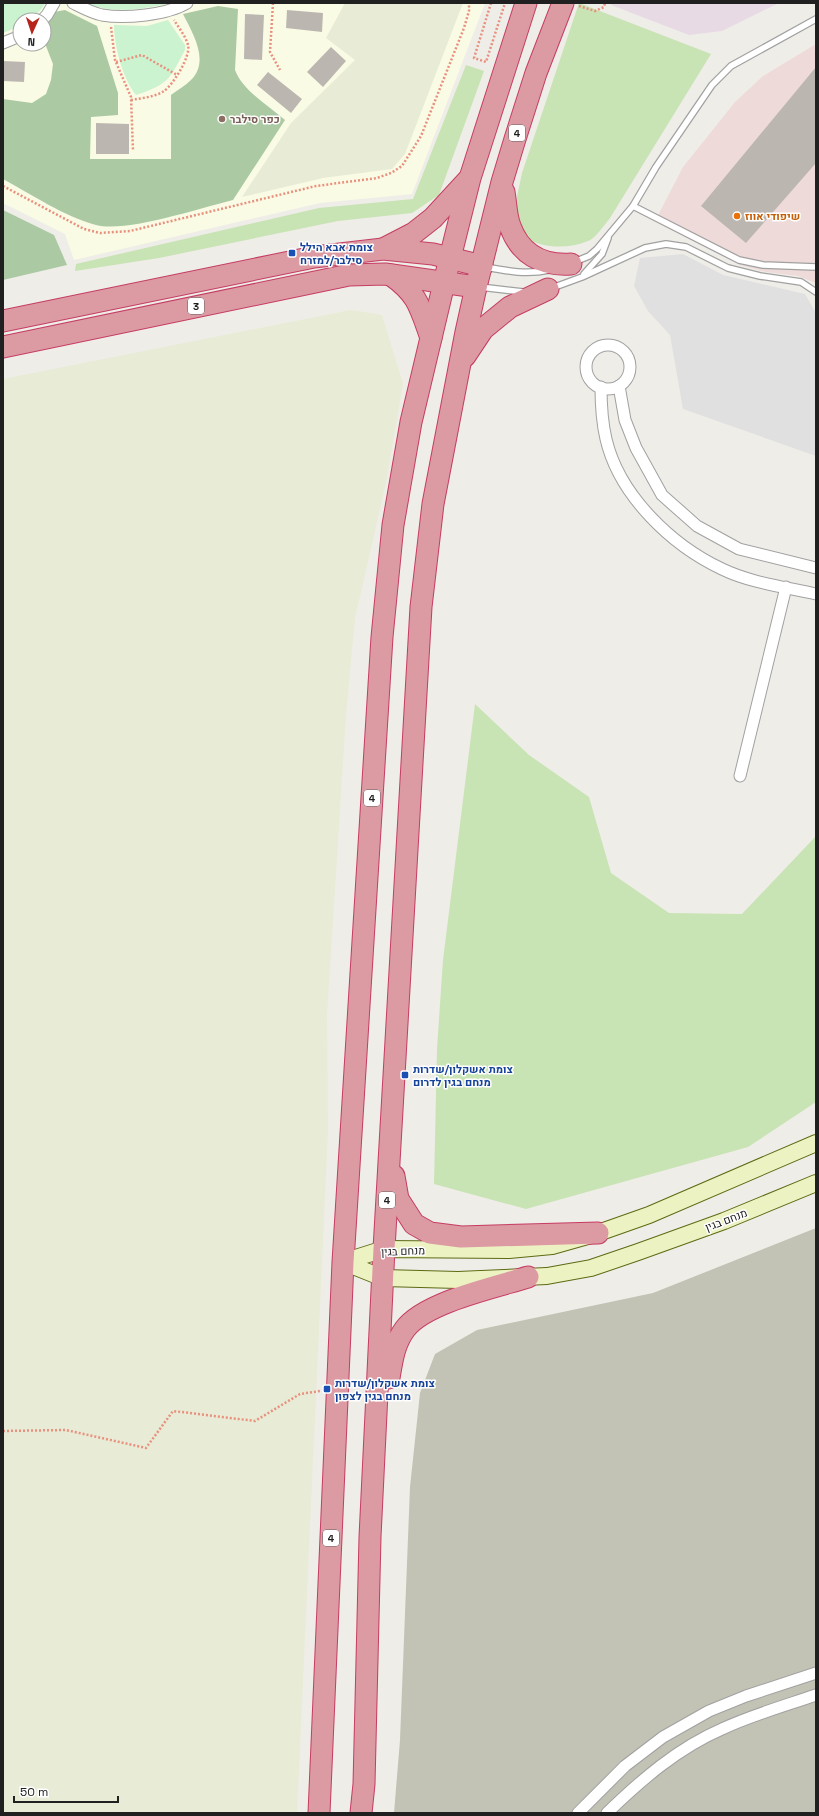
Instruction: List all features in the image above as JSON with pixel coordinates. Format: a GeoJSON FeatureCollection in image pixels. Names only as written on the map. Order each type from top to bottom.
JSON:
{"type":"FeatureCollection","features":[{"type":"Feature","properties":{"kind":"highway","name":"4"},"geometry":{"type":"LineString","coordinates":[[319,1813],[336,1393],[343,1262],[382,637],[393,525],[411,422],[470,178],[526,3]]}},
{"type":"Feature","properties":{"kind":"highway","name":"4"},"geometry":{"type":"LineString","coordinates":[[361,1813],[364,1784],[370,1538],[384,1249],[421,607],[433,504],[459,365],[476,287],[502,182],[536,73],[570,4]]}},
{"type":"Feature","properties":{"kind":"highway"},"geometry":{"type":"LineString","coordinates":[[383,249],[414,234],[433,218],[470,178]]}},
{"type":"Feature","properties":{"kind":"highway"},"geometry":{"type":"LineString","coordinates":[[502,182],[509,225],[519,246],[534,258],[576,270]]}},
{"type":"Feature","properties":{"kind":"highway","name":"3"},"geometry":{"type":"LineString","coordinates":[[3,321],[314,257],[383,249],[413,251],[482,266]]}},
{"type":"Feature","properties":{"kind":"highway","name":"3"},"geometry":{"type":"LineString","coordinates":[[3,347],[349,275],[391,275],[476,287]]}},
{"type":"Feature","properties":{"kind":"highway"},"geometry":{"type":"LineString","coordinates":[[391,275],[406,286],[420,305],[431,338]]}},
{"type":"Feature","properties":{"kind":"highway"},"geometry":{"type":"LineString","coordinates":[[459,365],[483,329],[510,307],[548,289]]}},
{"type":"Feature","properties":{"kind":"highway"},"geometry":{"type":"LineString","coordinates":[[390,1151],[398,1199],[414,1224],[430,1233],[461,1237],[598,1233]]}},
{"type":"Feature","properties":{"kind":"highway"},"geometry":{"type":"LineString","coordinates":[[374,1463],[394,1348],[405,1328],[422,1314],[456,1299],[528,1277]]}},
{"type":"Feature","properties":{"kind":"main road","name":"מנחם בגין"},"geometry":{"type":"LineString","coordinates":[[343,1262],[384,1249],[509,1250],[552,1246],[598,1233],[649,1215],[816,1143]]}},
{"type":"Feature","properties":{"kind":"main road","name":"מנחם בגין"},"geometry":{"type":"LineString","coordinates":[[343,1262],[383,1278],[458,1280],[547,1276],[591,1268],[724,1221],[816,1182]]}},
{"type":"Feature","properties":{"kind":"street"},"geometry":{"type":"LineString","coordinates":[[49,12],[54,3]]}},
{"type":"Feature","properties":{"kind":"street"},"geometry":{"type":"LineString","coordinates":[[74,3],[86,10],[111,16],[131,16],[168,10],[187,3]]}},
{"type":"Feature","properties":{"kind":"street"},"geometry":{"type":"LineString","coordinates":[[609,344],[618,346],[625,351],[630,359],[631,368],[629,376],[619,386],[608,389],[601,387],[592,382],[587,374],[586,366],[588,357],[593,350],[601,345],[609,344]]}},
{"type":"Feature","properties":{"kind":"street"},"geometry":{"type":"LineString","coordinates":[[619,386],[626,420],[636,448],[662,495],[697,526],[739,548],[816,568]]}},
{"type":"Feature","properties":{"kind":"street"},"geometry":{"type":"LineString","coordinates":[[601,387],[606,440],[613,459],[638,502],[659,526],[698,556],[723,569],[752,580],[816,594]]}},
{"type":"Feature","properties":{"kind":"street"},"geometry":{"type":"LineString","coordinates":[[740,776],[786,587]]}},
{"type":"Feature","properties":{"kind":"street"},"geometry":{"type":"LineString","coordinates":[[578,1813],[625,1766],[663,1737],[710,1711],[746,1696],[816,1673]]}},
{"type":"Feature","properties":{"kind":"street"},"geometry":{"type":"LineString","coordinates":[[607,1813],[640,1781],[676,1754],[714,1733],[753,1716],[816,1695]]}},
{"type":"Feature","properties":{"kind":"lane"},"geometry":{"type":"LineString","coordinates":[[576,270],[633,206],[656,167],[712,85],[731,66],[816,18]]}},
{"type":"Feature","properties":{"kind":"lane"},"geometry":{"type":"LineString","coordinates":[[633,206],[739,260],[763,265],[816,267]]}},
{"type":"Feature","properties":{"kind":"lane"},"geometry":{"type":"LineString","coordinates":[[476,287],[525,292],[548,289],[602,254],[610,232]]}},
{"type":"Feature","properties":{"kind":"lane"},"geometry":{"type":"LineString","coordinates":[[482,266],[509,272],[529,273],[576,270],[644,248],[666,244],[686,247],[728,268],[760,276],[801,282],[816,292]]}},
{"type":"Feature","properties":{"kind":"path"},"geometry":{"type":"LineString","coordinates":[[273,3],[270,52],[280,70]]}},
{"type":"Feature","properties":{"kind":"path"},"geometry":{"type":"LineString","coordinates":[[3,186],[84,229],[100,233],[108,233],[130,231],[316,186],[377,178],[391,173],[402,166],[421,136],[464,28],[469,11],[469,3]]}},
{"type":"Feature","properties":{"kind":"path"},"geometry":{"type":"LineString","coordinates":[[491,3],[474,58],[486,62],[505,3]]}},
{"type":"Feature","properties":{"kind":"path"},"geometry":{"type":"LineString","coordinates":[[570,4],[595,11],[604,7],[605,3]]}},
{"type":"Feature","properties":{"kind":"path"},"geometry":{"type":"LineString","coordinates":[[131,100],[149,97],[164,91],[173,82],[188,50],[188,44],[168,10]]}},
{"type":"Feature","properties":{"kind":"path"},"geometry":{"type":"LineString","coordinates":[[111,16],[111,36],[116,62],[131,100],[133,151]]}},
{"type":"Feature","properties":{"kind":"path"},"geometry":{"type":"LineString","coordinates":[[116,62],[142,56],[177,75]]}},
{"type":"Feature","properties":{"kind":"path"},"geometry":{"type":"LineString","coordinates":[[3,1431],[66,1430],[146,1448],[172,1411],[255,1421],[300,1394],[319,1391],[336,1393]]}},
{"type":"Feature","properties":{"kind":"shaded area","name":"כפר סילבר"},"geometry":{"type":"Polygon","coordinates":[[[3,3],[485,3],[412,194],[320,203],[74,260],[65,234],[3,203],[3,3]]]}},
{"type":"Feature","properties":{"kind":"shaded area"},"geometry":{"type":"Polygon","coordinates":[[[345,3],[463,3],[405,154],[392,169],[323,178],[242,197],[291,123],[355,60],[326,38],[345,3]]]}},
{"type":"Feature","properties":{"kind":"shaded area"},"geometry":{"type":"Polygon","coordinates":[[[612,3],[779,3],[722,31],[689,35],[611,5],[612,3]]]}},
{"type":"Feature","properties":{"kind":"shaded area"},"geometry":{"type":"Polygon","coordinates":[[[816,44],[816,283],[798,276],[766,272],[740,265],[655,221],[683,167],[735,102],[763,76],[816,44]]]}},
{"type":"Feature","properties":{"kind":"shaded area"},"geometry":{"type":"Polygon","coordinates":[[[683,254],[723,275],[805,294],[816,313],[816,456],[683,409],[670,335],[648,311],[634,286],[640,258],[683,254]]]}},
{"type":"Feature","properties":{"kind":"shaded area"},"geometry":{"type":"Polygon","coordinates":[[[351,310],[382,315],[403,384],[386,483],[355,618],[346,715],[327,1015],[328,1130],[297,1813],[3,1813],[3,379],[351,310]]]}},
{"type":"Feature","properties":{"kind":"shaded area"},"geometry":{"type":"Polygon","coordinates":[[[816,1228],[816,1813],[394,1813],[400,1740],[410,1487],[420,1393],[435,1354],[477,1330],[653,1293],[816,1228]]]}},
{"type":"Feature","properties":{"kind":"green space"},"geometry":{"type":"Polygon","coordinates":[[[3,3],[45,3],[38,12],[12,12],[12,29],[3,33],[3,3]]]}},
{"type":"Feature","properties":{"kind":"green space"},"geometry":{"type":"Polygon","coordinates":[[[84,3],[171,3],[148,8],[117,10],[106,9],[84,3]]]}},
{"type":"Feature","properties":{"kind":"green space"},"geometry":{"type":"Polygon","coordinates":[[[579,3],[711,54],[610,218],[600,231],[588,241],[580,244],[547,246],[524,237],[515,206],[522,173],[579,3]]]}},
{"type":"Feature","properties":{"kind":"green space"},"geometry":{"type":"Polygon","coordinates":[[[218,6],[238,9],[235,70],[244,85],[250,91],[285,120],[233,200],[144,223],[109,227],[96,225],[72,217],[3,179],[3,99],[32,103],[46,94],[51,80],[53,64],[48,52],[52,52],[52,15],[54,12],[65,10],[97,26],[118,93],[118,115],[91,117],[90,159],[171,159],[171,95],[191,80],[197,73],[199,64],[198,47],[183,14],[218,6]]]}},
{"type":"Feature","properties":{"kind":"green space"},"geometry":{"type":"Polygon","coordinates":[[[168,20],[185,45],[185,50],[167,80],[155,88],[136,95],[127,80],[120,62],[114,33],[114,25],[147,26],[168,20]]]}},
{"type":"Feature","properties":{"kind":"green space"},"geometry":{"type":"Polygon","coordinates":[[[466,65],[484,71],[439,195],[412,213],[338,221],[159,258],[75,271],[76,264],[319,208],[413,199],[466,65]]]}},
{"type":"Feature","properties":{"kind":"green space"},"geometry":{"type":"Polygon","coordinates":[[[3,210],[54,235],[67,265],[3,280],[3,210]]]}},
{"type":"Feature","properties":{"kind":"green space"},"geometry":{"type":"Polygon","coordinates":[[[475,704],[529,755],[589,797],[611,873],[669,913],[742,914],[816,836],[816,1102],[748,1147],[526,1209],[434,1184],[437,1049],[443,960],[475,704]]]}},
{"type":"Feature","properties":{"kind":"building"},"geometry":{"type":"Polygon","coordinates":[[[287,10],[323,13],[322,32],[286,28],[287,10]]]}},
{"type":"Feature","properties":{"kind":"building"},"geometry":{"type":"Polygon","coordinates":[[[245,14],[264,15],[262,60],[244,59],[245,14]]]}},
{"type":"Feature","properties":{"kind":"building"},"geometry":{"type":"Polygon","coordinates":[[[331,47],[346,61],[323,87],[307,72],[331,47]]]}},
{"type":"Feature","properties":{"kind":"building"},"geometry":{"type":"Polygon","coordinates":[[[3,61],[25,62],[24,82],[3,81],[3,61]]]}},
{"type":"Feature","properties":{"kind":"building"},"geometry":{"type":"Polygon","coordinates":[[[816,67],[816,163],[746,243],[701,206],[816,67]]]}},
{"type":"Feature","properties":{"kind":"building"},"geometry":{"type":"Polygon","coordinates":[[[268,72],[302,99],[291,113],[257,85],[268,72]]]}},
{"type":"Feature","properties":{"kind":"building"},"geometry":{"type":"Polygon","coordinates":[[[96,123],[129,124],[129,154],[96,154],[96,123]]]}},
{"type":"Feature","properties":{"kind":"place","name":"כפר סילבר"},"geometry":{"type":"Point","coordinates":[222,119]}},
{"type":"Feature","properties":{"kind":"place","name":"שיפודי אווז"},"geometry":{"type":"Point","coordinates":[737,216]}},
{"type":"Feature","properties":{"kind":"place","name":"צומת אבא הילל סילבר/למזרח"},"geometry":{"type":"Point","coordinates":[292,253]}},
{"type":"Feature","properties":{"kind":"place","name":"צומת אשקלון/שדרות מנחם בגין לדרום"},"geometry":{"type":"Point","coordinates":[405,1075]}},
{"type":"Feature","properties":{"kind":"place","name":"צומת אשקלון/שדרות מנחם בגין לצפון"},"geometry":{"type":"Point","coordinates":[327,1389]}}]}
